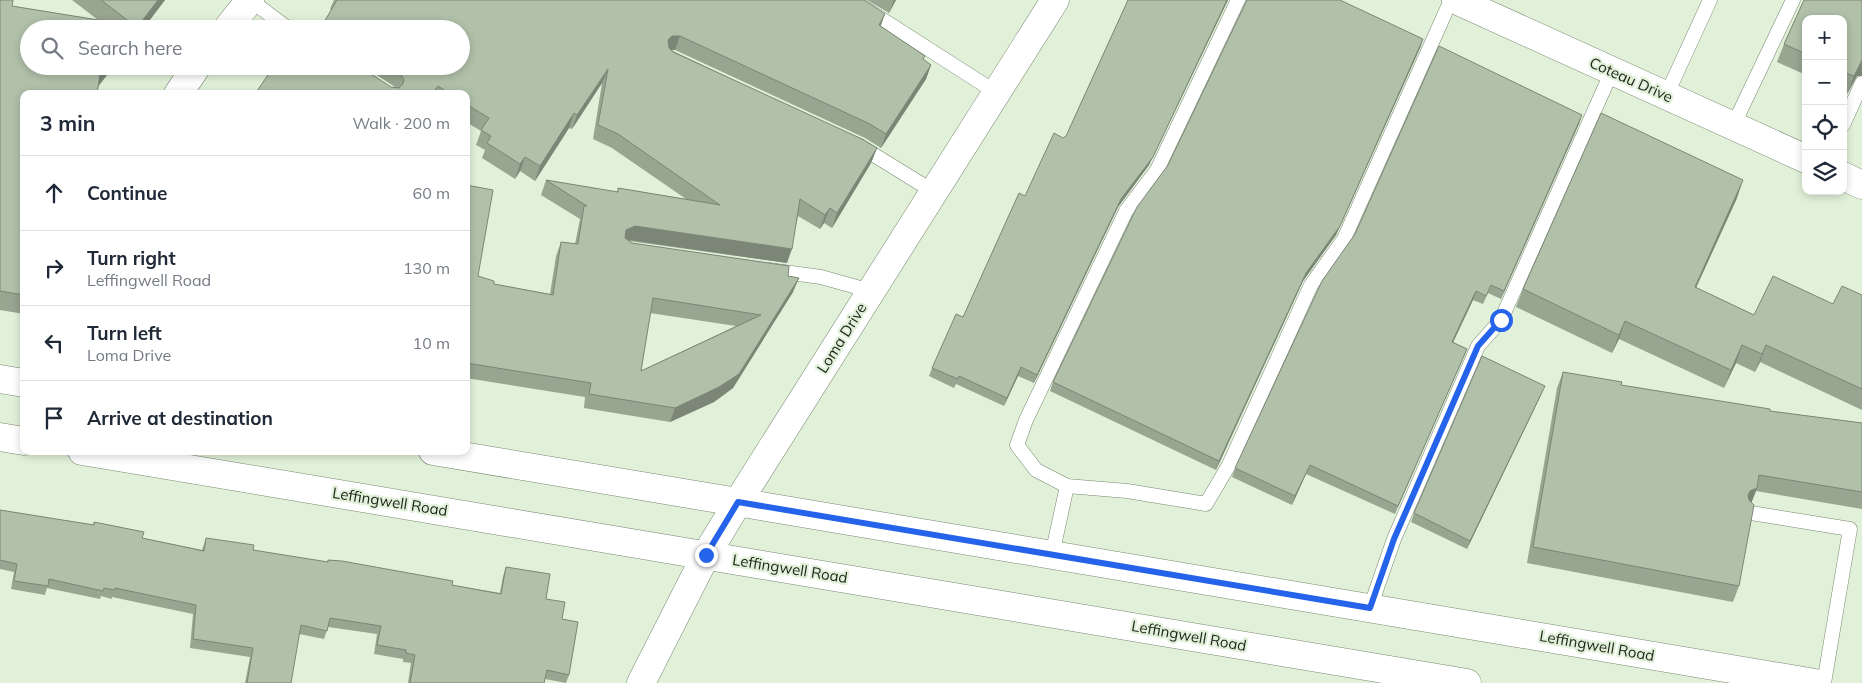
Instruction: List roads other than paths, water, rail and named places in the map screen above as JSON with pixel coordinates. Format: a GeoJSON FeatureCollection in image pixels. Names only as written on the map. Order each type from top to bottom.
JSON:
{"type":"FeatureCollection","features":[{"type":"Feature","properties":{"kind":"main road"},"geometry":{"type":"LineString","coordinates":[[234,20],[250,0]]}},
{"type":"Feature","properties":{"kind":"main road","name":"Loma Drive"},"geometry":{"type":"LineString","coordinates":[[641,683],[706,555],[738,502],[1055,0]]}},
{"type":"Feature","properties":{"kind":"main road","name":"Coteau Drive"},"geometry":{"type":"LineString","coordinates":[[1456,0],[1802,157]]}},
{"type":"Feature","properties":{"kind":"main road"},"geometry":{"type":"LineString","coordinates":[[181,90],[191,75]]}},
{"type":"Feature","properties":{"kind":"main road"},"geometry":{"type":"LineString","coordinates":[[1847,178],[1862,185]]}},
{"type":"Feature","properties":{"kind":"main road"},"geometry":{"type":"LineString","coordinates":[[0,379],[20,382]]}},
{"type":"Feature","properties":{"kind":"main road"},"geometry":{"type":"LineString","coordinates":[[0,438],[20,441]]}},
{"type":"Feature","properties":{"kind":"main road","name":"Leffingwell Road"},"geometry":{"type":"LineString","coordinates":[[108,455],[1467,683]]}},
{"type":"Feature","properties":{"kind":"main road","name":"Leffingwell Road"},"geometry":{"type":"LineString","coordinates":[[457,455],[1815,683]]}},
{"type":"Feature","properties":{"kind":"lane"},"geometry":{"type":"LineString","coordinates":[[250,0],[277,20]]}},
{"type":"Feature","properties":{"kind":"lane"},"geometry":{"type":"LineString","coordinates":[[852,0],[997,93]]}},
{"type":"Feature","properties":{"kind":"lane"},"geometry":{"type":"LineString","coordinates":[[1238,0],[1157,170],[1126,211],[1026,420],[1017,445],[1036,470],[1067,486],[1126,491],[1206,504],[1229,465],[1311,285],[1344,239],[1451,0]]}},
{"type":"Feature","properties":{"kind":"lane"},"geometry":{"type":"LineString","coordinates":[[1666,96],[1710,0]]}},
{"type":"Feature","properties":{"kind":"lane"},"geometry":{"type":"LineString","coordinates":[[1733,126],[1794,0]]}},
{"type":"Feature","properties":{"kind":"lane"},"geometry":{"type":"LineString","coordinates":[[1370,608],[1394,539],[1478,346],[1501,320],[1612,71]]}},
{"type":"Feature","properties":{"kind":"lane"},"geometry":{"type":"LineString","coordinates":[[1847,116],[1862,83]]}},
{"type":"Feature","properties":{"kind":"lane"},"geometry":{"type":"LineString","coordinates":[[843,138],[861,146],[934,192]]}},
{"type":"Feature","properties":{"kind":"lane"},"geometry":{"type":"LineString","coordinates":[[754,268],[821,277],[871,291]]}},
{"type":"Feature","properties":{"kind":"lane"},"geometry":{"type":"LineString","coordinates":[[1052,555],[1067,486]]}},
{"type":"Feature","properties":{"kind":"lane"},"geometry":{"type":"LineString","coordinates":[[1751,513],[1850,530],[1824,683]]}}]}
